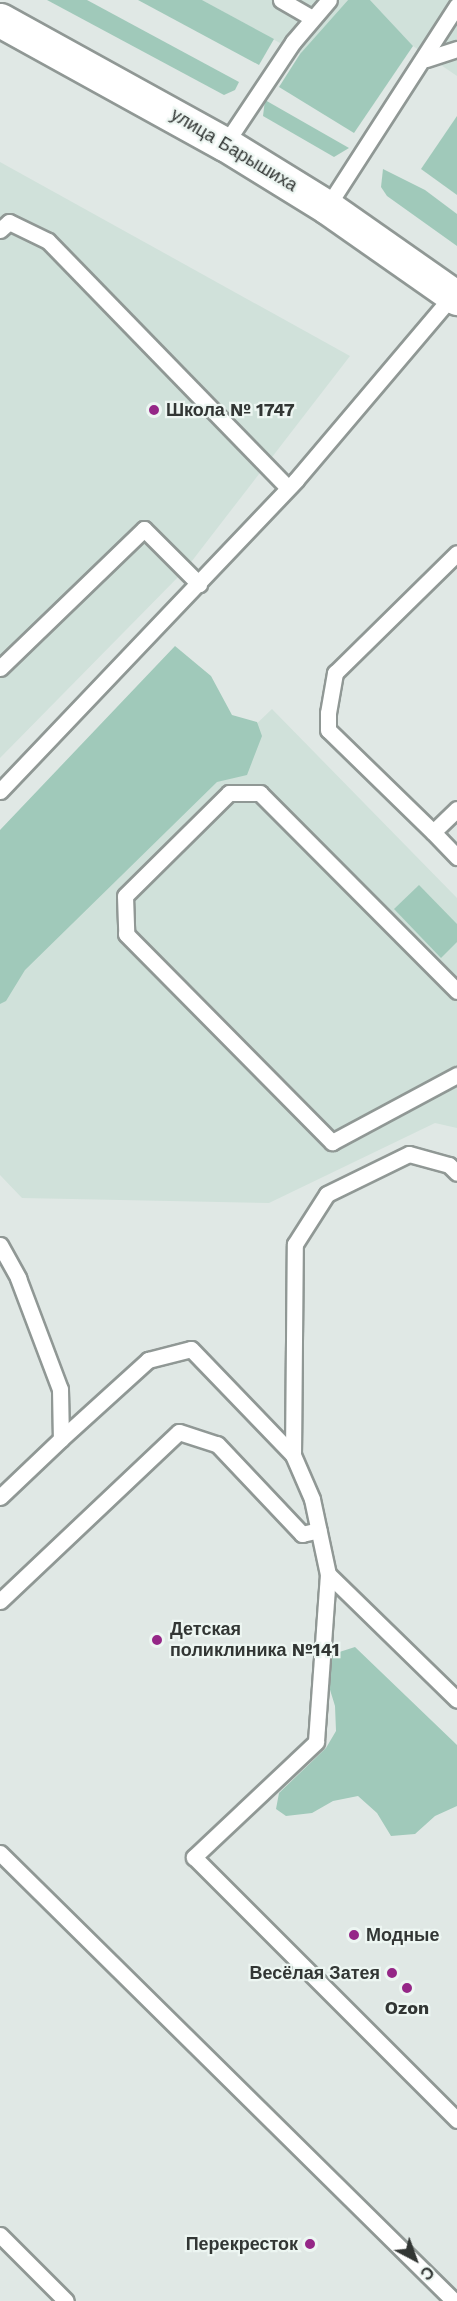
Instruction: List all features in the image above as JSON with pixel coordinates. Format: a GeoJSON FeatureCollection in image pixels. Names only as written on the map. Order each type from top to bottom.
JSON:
{"type":"FeatureCollection","features":[{"type":"Feature","properties":{"kind":"main road","name":"улица Барышиха"},"geometry":{"type":"LineString","coordinates":[[0,20],[225,144],[327,207],[455,297]]}},
{"type":"Feature","properties":{"kind":"lane"},"geometry":{"type":"LineString","coordinates":[[281,0],[312,18]]}},
{"type":"Feature","properties":{"kind":"lane"},"geometry":{"type":"LineString","coordinates":[[225,144],[312,18],[329,0]]}},
{"type":"Feature","properties":{"kind":"lane"},"geometry":{"type":"LineString","coordinates":[[327,207],[426,59],[457,5]]}},
{"type":"Feature","properties":{"kind":"lane"},"geometry":{"type":"LineString","coordinates":[[426,59],[457,49]]}},
{"type":"Feature","properties":{"kind":"lane"},"geometry":{"type":"LineString","coordinates":[[0,230],[9,222],[48,241],[288,488]]}},
{"type":"Feature","properties":{"kind":"lane"},"geometry":{"type":"LineString","coordinates":[[0,791],[288,488],[455,297]]}},
{"type":"Feature","properties":{"kind":"lane"},"geometry":{"type":"LineString","coordinates":[[0,668],[144,528],[199,584]]}},
{"type":"Feature","properties":{"kind":"lane"},"geometry":{"type":"LineString","coordinates":[[457,554],[335,674],[328,713],[328,730],[457,858]]}},
{"type":"Feature","properties":{"kind":"lane"},"geometry":{"type":"LineString","coordinates":[[457,991],[260,793],[229,793],[126,896],[126,934],[332,1142],[457,1075]]}},
{"type":"Feature","properties":{"kind":"lane"},"geometry":{"type":"LineString","coordinates":[[433,832],[457,809]]}},
{"type":"Feature","properties":{"kind":"lane"},"geometry":{"type":"LineString","coordinates":[[293,1455],[296,1244],[327,1194],[409,1154],[449,1165],[457,1173]]}},
{"type":"Feature","properties":{"kind":"lane"},"geometry":{"type":"LineString","coordinates":[[0,1245],[18,1278],[60,1389],[61,1439]]}},
{"type":"Feature","properties":{"kind":"lane"},"geometry":{"type":"LineString","coordinates":[[0,1497],[148,1360],[191,1349],[293,1455],[312,1499],[328,1574],[316,1742],[194,1857],[457,2120]]}},
{"type":"Feature","properties":{"kind":"lane"},"geometry":{"type":"LineString","coordinates":[[0,1601],[179,1432],[217,1444],[302,1534],[319,1530]]}},
{"type":"Feature","properties":{"kind":"lane"},"geometry":{"type":"LineString","coordinates":[[328,1574],[457,1700]]}},
{"type":"Feature","properties":{"kind":"lane"},"geometry":{"type":"LineString","coordinates":[[0,1853],[454,2301]]}},
{"type":"Feature","properties":{"kind":"lane"},"geometry":{"type":"LineString","coordinates":[[0,2235],[66,2301]]}},
{"type":"Feature","properties":{"kind":"shaded area"},"geometry":{"type":"Polygon","coordinates":[[[202,0],[348,0],[300,54],[202,0]]]}},
{"type":"Feature","properties":{"kind":"shaded area"},"geometry":{"type":"Polygon","coordinates":[[[370,0],[457,0],[457,76],[413,46],[370,0]]]}},
{"type":"Feature","properties":{"kind":"shaded area","name":"Школа № 1747"},"geometry":{"type":"Polygon","coordinates":[[[0,162],[350,356],[185,570],[0,758],[0,162]]]}},
{"type":"Feature","properties":{"kind":"shaded area"},"geometry":{"type":"Polygon","coordinates":[[[272,709],[457,898],[457,1128],[435,1123],[269,1203],[22,1198],[0,1175],[0,971],[272,709]]]}},
{"type":"Feature","properties":{"kind":"green space"},"geometry":{"type":"Polygon","coordinates":[[[47,0],[87,0],[239,82],[235,90],[224,95],[47,0]]]}},
{"type":"Feature","properties":{"kind":"green space"},"geometry":{"type":"Polygon","coordinates":[[[138,0],[202,0],[274,39],[259,65],[138,0]]]}},
{"type":"Feature","properties":{"kind":"green space"},"geometry":{"type":"Polygon","coordinates":[[[348,0],[370,0],[413,46],[354,133],[279,87],[300,54],[348,0]]]}},
{"type":"Feature","properties":{"kind":"green space"},"geometry":{"type":"Polygon","coordinates":[[[265,100],[349,148],[334,157],[263,116],[265,100]]]}},
{"type":"Feature","properties":{"kind":"green space"},"geometry":{"type":"Polygon","coordinates":[[[457,116],[457,195],[421,169],[457,116]]]}},
{"type":"Feature","properties":{"kind":"green space"},"geometry":{"type":"Polygon","coordinates":[[[383,169],[425,190],[457,214],[457,246],[387,196],[381,187],[383,169]]]}},
{"type":"Feature","properties":{"kind":"green space"},"geometry":{"type":"Polygon","coordinates":[[[175,646],[211,676],[232,715],[257,722],[262,736],[247,775],[217,782],[25,970],[6,1001],[0,1004],[0,830],[175,646]]]}},
{"type":"Feature","properties":{"kind":"green space"},"geometry":{"type":"Polygon","coordinates":[[[419,885],[457,924],[457,942],[441,958],[394,909],[419,885]]]}},
{"type":"Feature","properties":{"kind":"green space"},"geometry":{"type":"Polygon","coordinates":[[[355,1647],[457,1745],[457,1806],[435,1816],[415,1834],[391,1836],[377,1813],[358,1796],[333,1801],[312,1813],[286,1816],[276,1809],[279,1793],[326,1748],[336,1731],[335,1706],[327,1680],[330,1655],[355,1647]]]}},
{"type":"Feature","properties":{"kind":"place","name":"Школа № 1747"},"geometry":{"type":"Point","coordinates":[154,410]}},
{"type":"Feature","properties":{"kind":"place","name":"Детская поликлиника №141"},"geometry":{"type":"Point","coordinates":[157,1640]}},
{"type":"Feature","properties":{"kind":"place","name":"Модные"},"geometry":{"type":"Point","coordinates":[354,1935]}},
{"type":"Feature","properties":{"kind":"place","name":"Весёлая Затея"},"geometry":{"type":"Point","coordinates":[392,1973]}},
{"type":"Feature","properties":{"kind":"place","name":"Ozon"},"geometry":{"type":"Point","coordinates":[407,1988]}},
{"type":"Feature","properties":{"kind":"place","name":"Перекресток"},"geometry":{"type":"Point","coordinates":[310,2244]}}]}
